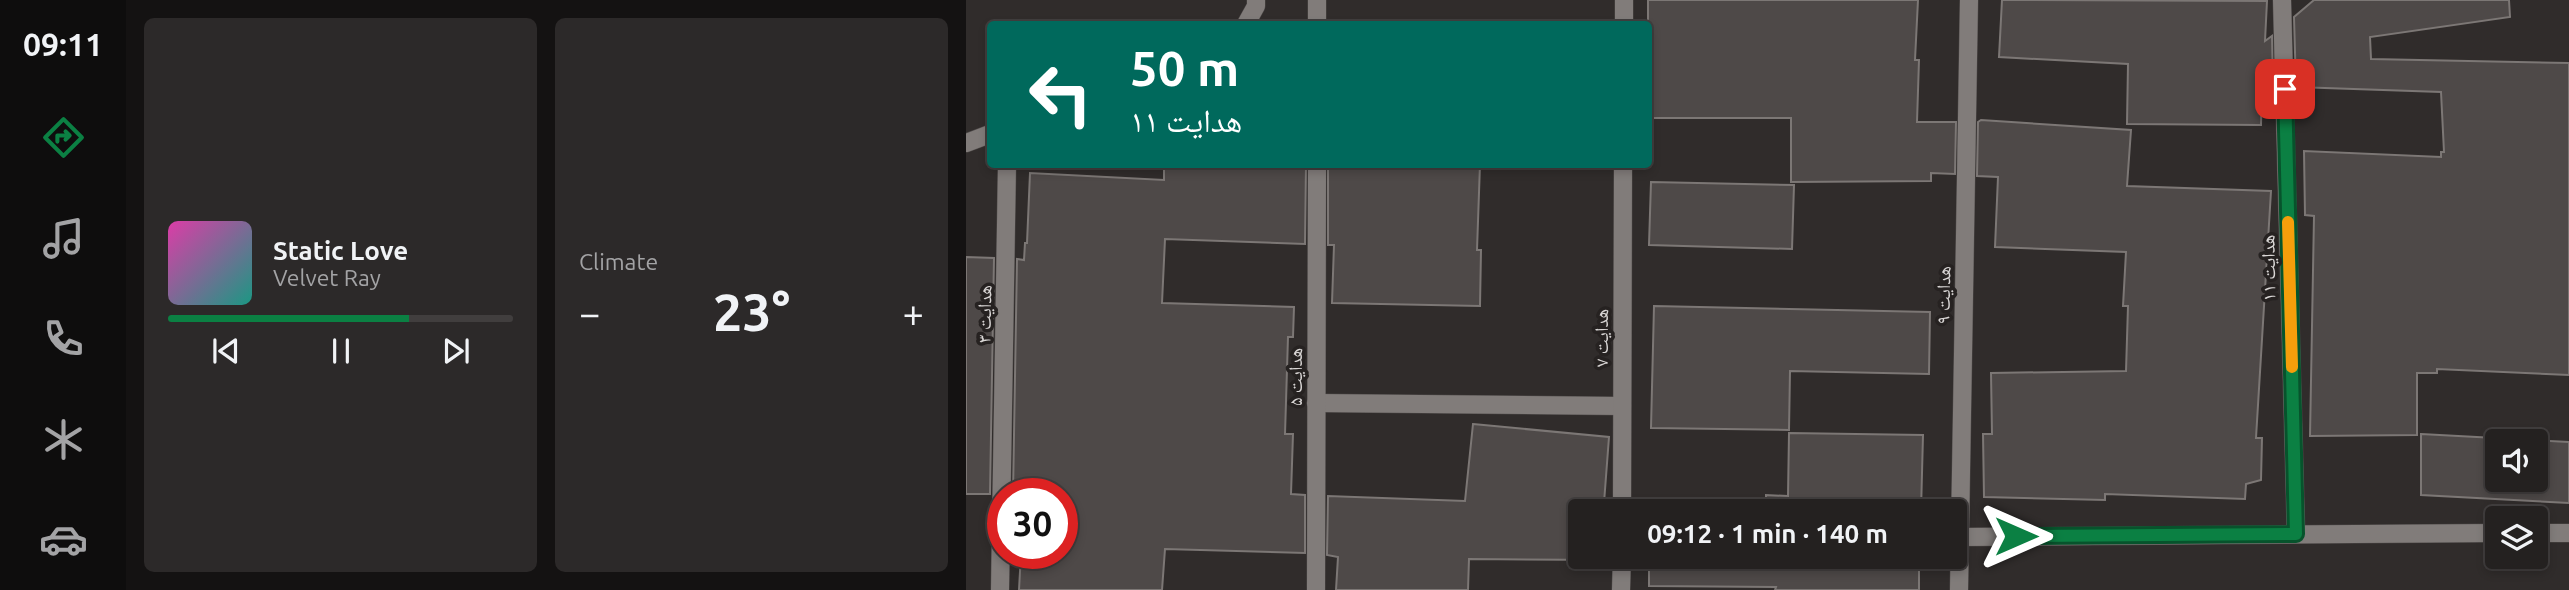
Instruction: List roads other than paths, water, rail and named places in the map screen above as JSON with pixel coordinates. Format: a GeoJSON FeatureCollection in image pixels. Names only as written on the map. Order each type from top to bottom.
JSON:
{"type":"FeatureCollection","features":[{"type":"Feature","properties":{"kind":"street"},"geometry":{"type":"LineString","coordinates":[[1248,21],[1256,6],[1256,0]]}},
{"type":"Feature","properties":{"kind":"street"},"geometry":{"type":"LineString","coordinates":[[1317,0],[1317,21]]}},
{"type":"Feature","properties":{"kind":"street"},"geometry":{"type":"LineString","coordinates":[[1624,0],[1624,21]]}},
{"type":"Feature","properties":{"kind":"street","name":"هدایت ۹"},"geometry":{"type":"LineString","coordinates":[[1961,499],[1969,0]]}},
{"type":"Feature","properties":{"kind":"street","name":"هدایت ۱۱"},"geometry":{"type":"LineString","coordinates":[[2283,0],[2296,534]]}},
{"type":"Feature","properties":{"kind":"street"},"geometry":{"type":"LineString","coordinates":[[966,143],[987,135]]}},
{"type":"Feature","properties":{"kind":"street","name":"هدایت ۳"},"geometry":{"type":"LineString","coordinates":[[1000,590],[1007,168]]}},
{"type":"Feature","properties":{"kind":"street","name":"هدایت ۵"},"geometry":{"type":"LineString","coordinates":[[1315,590],[1317,168]]}},
{"type":"Feature","properties":{"kind":"street","name":"هدایت ۷"},"geometry":{"type":"LineString","coordinates":[[1622,499],[1623,168]]}},
{"type":"Feature","properties":{"kind":"street"},"geometry":{"type":"LineString","coordinates":[[1316,403],[1622,406]]}},
{"type":"Feature","properties":{"kind":"street"},"geometry":{"type":"LineString","coordinates":[[1967,537],[2485,533]]}},
{"type":"Feature","properties":{"kind":"street"},"geometry":{"type":"LineString","coordinates":[[2548,533],[2569,533]]}},
{"type":"Feature","properties":{"kind":"street"},"geometry":{"type":"LineString","coordinates":[[1622,569],[1622,590]]}},
{"type":"Feature","properties":{"kind":"street","name":"هدایت ۹"},"geometry":{"type":"LineString","coordinates":[[1959,569],[1959,590]]}}]}
